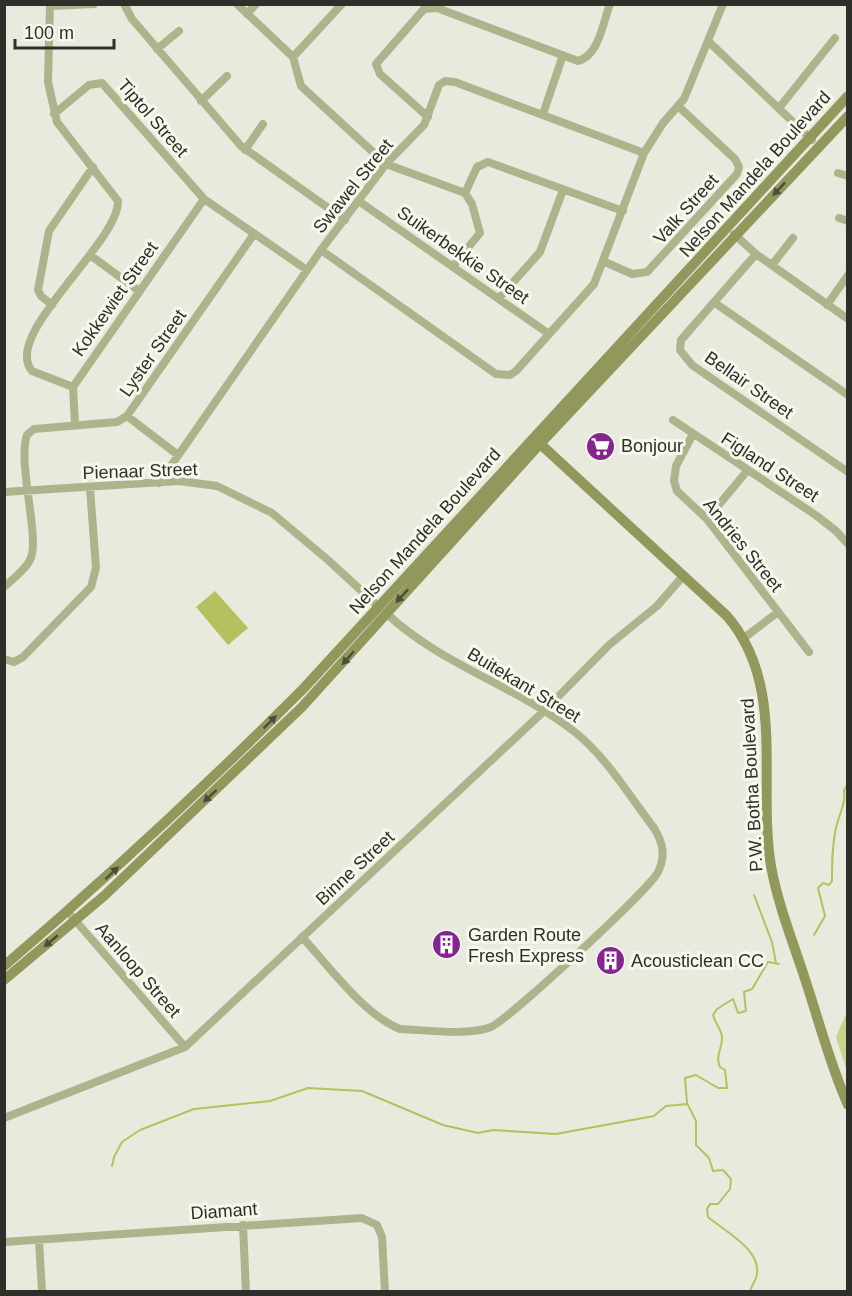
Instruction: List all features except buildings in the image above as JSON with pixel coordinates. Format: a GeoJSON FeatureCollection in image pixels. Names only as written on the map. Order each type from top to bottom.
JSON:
{"type":"FeatureCollection","features":[{"type":"Feature","properties":{"kind":"street"},"geometry":{"type":"LineString","coordinates":[[75,424],[73,387],[36,374],[27,364],[26,354],[29,341],[52,305],[90,255],[118,208],[116,195],[61,130],[54,114],[48,75],[50,5],[94,4]]}},
{"type":"Feature","properties":{"kind":"street"},"geometry":{"type":"LineString","coordinates":[[124,4],[132,20],[245,150],[345,220]]}},
{"type":"Feature","properties":{"kind":"street"},"geometry":{"type":"LineString","coordinates":[[237,4],[293,57],[301,86],[386,164],[465,193],[472,204],[480,233],[453,266]]}},
{"type":"Feature","properties":{"kind":"street"},"geometry":{"type":"LineString","coordinates":[[247,14],[256,4]]}},
{"type":"Feature","properties":{"kind":"street"},"geometry":{"type":"LineString","coordinates":[[293,57],[342,4]]}},
{"type":"Feature","properties":{"kind":"street"},"geometry":{"type":"LineString","coordinates":[[321,250],[496,374],[510,375],[589,292],[605,262],[644,153],[663,123],[678,106],[709,42],[723,4]]}},
{"type":"Feature","properties":{"kind":"street"},"geometry":{"type":"LineString","coordinates":[[428,117],[380,74],[376,63],[424,9],[437,9],[578,61],[590,54],[609,5]]}},
{"type":"Feature","properties":{"kind":"street"},"geometry":{"type":"LineString","coordinates":[[157,49],[179,31]]}},
{"type":"Feature","properties":{"kind":"street"},"geometry":{"type":"LineString","coordinates":[[779,108],[835,38]]}},
{"type":"Feature","properties":{"kind":"street"},"geometry":{"type":"LineString","coordinates":[[709,42],[819,146]]}},
{"type":"Feature","properties":{"kind":"street"},"geometry":{"type":"LineString","coordinates":[[543,114],[563,56]]}},
{"type":"Feature","properties":{"kind":"street"},"geometry":{"type":"LineString","coordinates":[[201,101],[227,76]]}},
{"type":"Feature","properties":{"kind":"street","name":"Swawel Street"},"geometry":{"type":"LineString","coordinates":[[159,483],[321,250],[386,164],[421,129],[428,117],[438,86],[449,81],[644,153]]}},
{"type":"Feature","properties":{"kind":"street","name":"Tiptol Street"},"geometry":{"type":"LineString","coordinates":[[54,114],[89,85],[102,83],[204,199],[307,270]]}},
{"type":"Feature","properties":{"kind":"street","name":"Nelson Mandela Boulevard"},"geometry":{"type":"LineString","coordinates":[[732,232],[848,96]]}},
{"type":"Feature","properties":{"kind":"street","name":"Valk Street"},"geometry":{"type":"LineString","coordinates":[[605,262],[632,274],[646,272],[737,174],[739,167],[735,159],[678,106]]}},
{"type":"Feature","properties":{"kind":"street","name":"Nelson Mandela Boulevard"},"geometry":{"type":"LineString","coordinates":[[4,980],[72,916],[264,746],[339,668],[382,610],[537,441],[732,232],[848,116]]}},
{"type":"Feature","properties":{"kind":"street"},"geometry":{"type":"LineString","coordinates":[[245,150],[263,124]]}},
{"type":"Feature","properties":{"kind":"street"},"geometry":{"type":"LineString","coordinates":[[465,193],[477,167],[488,162],[622,211]]}},
{"type":"Feature","properties":{"kind":"street"},"geometry":{"type":"LineString","coordinates":[[52,305],[41,296],[38,290],[48,233],[93,167]]}},
{"type":"Feature","properties":{"kind":"street"},"geometry":{"type":"LineString","coordinates":[[838,173],[848,176]]}},
{"type":"Feature","properties":{"kind":"street"},"geometry":{"type":"LineString","coordinates":[[499,298],[540,252],[563,190]]}},
{"type":"Feature","properties":{"kind":"street","name":"Kokkewiet Street"},"geometry":{"type":"LineString","coordinates":[[73,387],[204,199]]}},
{"type":"Feature","properties":{"kind":"street","name":"Suikerbekkie Street"},"geometry":{"type":"LineString","coordinates":[[360,201],[549,334]]}},
{"type":"Feature","properties":{"kind":"street"},"geometry":{"type":"LineString","coordinates":[[732,232],[756,254],[848,319]]}},
{"type":"Feature","properties":{"kind":"street","name":"Lyster Street"},"geometry":{"type":"LineString","coordinates":[[27,492],[27,435],[34,429],[117,422],[127,416],[254,234]]}},
{"type":"Feature","properties":{"kind":"street"},"geometry":{"type":"LineString","coordinates":[[772,265],[793,238]]}},
{"type":"Feature","properties":{"kind":"street","name":"Bellair Street"},"geometry":{"type":"LineString","coordinates":[[756,254],[681,340],[682,354],[692,364],[848,472]]}},
{"type":"Feature","properties":{"kind":"street"},"geometry":{"type":"LineString","coordinates":[[90,255],[139,291]]}},
{"type":"Feature","properties":{"kind":"street"},"geometry":{"type":"LineString","coordinates":[[827,304],[848,275]]}},
{"type":"Feature","properties":{"kind":"street"},"geometry":{"type":"LineString","coordinates":[[715,303],[848,395]]}},
{"type":"Feature","properties":{"kind":"street"},"geometry":{"type":"LineString","coordinates":[[127,416],[178,455]]}},
{"type":"Feature","properties":{"kind":"street","name":"Figland Street"},"geometry":{"type":"LineString","coordinates":[[673,420],[830,525],[848,544]]}},
{"type":"Feature","properties":{"kind":"street","name":"Andries Street"},"geometry":{"type":"LineString","coordinates":[[693,434],[679,458],[675,485],[681,495],[707,519],[809,652]]}},
{"type":"Feature","properties":{"kind":"street","name":"P.W. Botha Boulevard"},"geometry":{"type":"LineString","coordinates":[[537,441],[684,575],[727,616],[744,638],[758,671],[764,702],[769,847],[774,878],[848,1105]]}},
{"type":"Feature","properties":{"kind":"street"},"geometry":{"type":"LineString","coordinates":[[707,519],[747,471]]}},
{"type":"Feature","properties":{"kind":"street","name":"Pienaar Street"},"geometry":{"type":"LineString","coordinates":[[4,492],[179,481],[217,486],[272,513],[382,610]]}},
{"type":"Feature","properties":{"kind":"street"},"geometry":{"type":"LineString","coordinates":[[4,659],[14,662],[23,657],[91,587],[96,568],[90,488]]}},
{"type":"Feature","properties":{"kind":"street"},"geometry":{"type":"LineString","coordinates":[[4,587],[29,563],[32,555],[27,492]]}},
{"type":"Feature","properties":{"kind":"street","name":"Binne Street"},"geometry":{"type":"LineString","coordinates":[[4,1118],[184,1047],[544,711],[609,645],[657,606],[684,575]]}},
{"type":"Feature","properties":{"kind":"street","name":"Buitekant Street"},"geometry":{"type":"LineString","coordinates":[[302,937],[380,1020],[400,1029],[474,1030],[490,1027],[506,1017],[653,880],[663,859],[660,839],[591,747],[578,735],[544,711],[423,643],[382,610]]}},
{"type":"Feature","properties":{"kind":"street","name":"Andries Street"},"geometry":{"type":"LineString","coordinates":[[744,638],[778,612]]}},
{"type":"Feature","properties":{"kind":"street","name":"Nelson Mandela Boulevard"},"geometry":{"type":"LineString","coordinates":[[4,966],[72,916]]}},
{"type":"Feature","properties":{"kind":"street","name":"Aanloop Street"},"geometry":{"type":"LineString","coordinates":[[72,916],[184,1047]]}},
{"type":"Feature","properties":{"kind":"street","name":"Diamant"},"geometry":{"type":"LineString","coordinates":[[4,1242],[352,1218],[371,1220],[377,1225],[382,1237],[385,1292]]}},
{"type":"Feature","properties":{"kind":"street"},"geometry":{"type":"LineString","coordinates":[[243,1225],[246,1292]]}},
{"type":"Feature","properties":{"kind":"street"},"geometry":{"type":"LineString","coordinates":[[39,1240],[42,1292]]}},
{"type":"Feature","properties":{"kind":"shaded area"},"geometry":{"type":"Polygon","coordinates":[[[215,591],[248,628],[228,645],[196,607],[215,591]]]}},
{"type":"Feature","properties":{"kind":"shaded area"},"geometry":{"type":"Polygon","coordinates":[[[847,1012],[847,1071],[836,1037],[847,1012]]]}},
{"type":"Feature","properties":{"kind":"waterway"},"geometry":{"type":"LineString","coordinates":[[814,935],[825,916],[818,888],[823,883],[829,885],[832,881],[835,835],[844,790],[848,784]]}},
{"type":"Feature","properties":{"kind":"waterway"},"geometry":{"type":"LineString","coordinates":[[754,895],[772,942],[776,963]]}},
{"type":"Feature","properties":{"kind":"waterway"},"geometry":{"type":"LineString","coordinates":[[750,1292],[756,1278],[755,1259],[741,1243],[708,1217],[707,1209],[710,1204],[718,1204],[730,1189],[731,1179],[723,1170],[713,1171],[709,1158],[696,1145],[696,1121],[687,1103],[685,1078],[696,1075],[718,1088],[727,1088],[725,1070],[720,1067],[718,1059],[722,1035],[713,1015],[717,1009],[733,999],[738,1013],[746,1011],[744,992],[752,989],[768,962],[779,964]]}},
{"type":"Feature","properties":{"kind":"waterway"},"geometry":{"type":"LineString","coordinates":[[112,1166],[122,1142],[140,1130],[194,1109],[270,1101],[308,1088],[362,1091],[443,1125],[478,1133],[493,1130],[556,1134],[654,1116],[666,1106],[687,1104]]}},
{"type":"Feature","properties":{"kind":"place","name":"Bonjour"},"geometry":{"type":"Point","coordinates":[600,446]}},
{"type":"Feature","properties":{"kind":"place","name":"Garden Route Fresh Express"},"geometry":{"type":"Point","coordinates":[447,945]}},
{"type":"Feature","properties":{"kind":"place","name":"Acousticlean CC"},"geometry":{"type":"Point","coordinates":[610,961]}}]}
